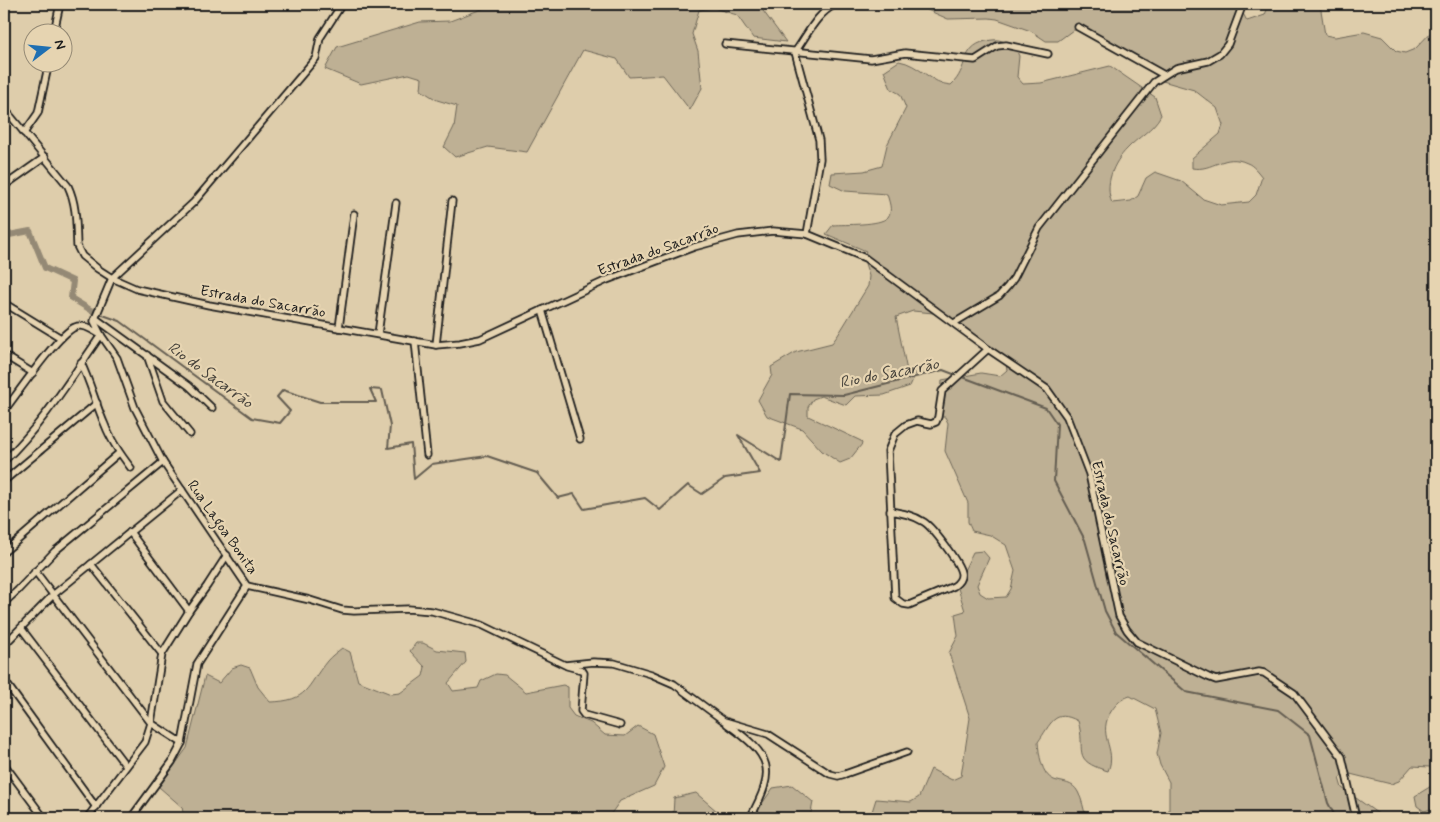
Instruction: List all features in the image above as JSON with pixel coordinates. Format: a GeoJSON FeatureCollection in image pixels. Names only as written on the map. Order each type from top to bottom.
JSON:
{"type":"FeatureCollection","features":[{"type":"Feature","properties":{"kind":"street"},"geometry":{"type":"LineString","coordinates":[[56,22],[60,4]]}},
{"type":"Feature","properties":{"kind":"street"},"geometry":{"type":"LineString","coordinates":[[212,408],[189,386],[95,317],[112,278],[194,202],[316,58],[320,38],[342,4]]}},
{"type":"Feature","properties":{"kind":"street"},"geometry":{"type":"LineString","coordinates":[[807,234],[820,159],[819,140],[795,52],[820,14],[836,4]]}},
{"type":"Feature","properties":{"kind":"street"},"geometry":{"type":"LineString","coordinates":[[954,323],[999,296],[1008,286],[1014,278],[1039,228],[1154,82],[1176,68],[1208,61],[1220,54],[1228,44],[1243,4]]}},
{"type":"Feature","properties":{"kind":"street"},"geometry":{"type":"LineString","coordinates":[[1078,27],[1164,75]]}},
{"type":"Feature","properties":{"kind":"street"},"geometry":{"type":"LineString","coordinates":[[725,44],[871,59],[905,52],[975,60],[997,46],[1006,45],[1048,54]]}},
{"type":"Feature","properties":{"kind":"street"},"geometry":{"type":"LineString","coordinates":[[24,133],[38,113],[46,72]]}},
{"type":"Feature","properties":{"kind":"street","name":"Estrada do Sacarrão"},"geometry":{"type":"LineString","coordinates":[[4,108],[68,186],[76,209],[77,246],[79,251],[98,269],[112,278],[137,290],[209,305],[436,345],[480,339],[607,280],[694,247],[738,234],[773,231],[807,234],[865,258],[988,349],[1047,389],[1067,417],[1089,474],[1119,616],[1127,630],[1137,642],[1212,679],[1259,672],[1264,673],[1291,690],[1342,757],[1356,818]]}},
{"type":"Feature","properties":{"kind":"street"},"geometry":{"type":"LineString","coordinates":[[4,186],[45,157]]}},
{"type":"Feature","properties":{"kind":"street"},"geometry":{"type":"LineString","coordinates":[[436,345],[452,200]]}},
{"type":"Feature","properties":{"kind":"street"},"geometry":{"type":"LineString","coordinates":[[378,334],[396,203]]}},
{"type":"Feature","properties":{"kind":"street"},"geometry":{"type":"LineString","coordinates":[[339,328],[354,214]]}},
{"type":"Feature","properties":{"kind":"street"},"geometry":{"type":"LineString","coordinates":[[4,303],[61,338]]}},
{"type":"Feature","properties":{"kind":"street"},"geometry":{"type":"LineString","coordinates":[[542,310],[580,439]]}},
{"type":"Feature","properties":{"kind":"street","name":"Rua Lagoa Bonita"},"geometry":{"type":"LineString","coordinates":[[95,317],[95,325],[117,358],[135,408],[163,462],[247,586],[310,600],[342,610],[408,609],[432,611],[456,616],[482,625],[565,665],[582,670],[584,673],[581,711],[584,715],[620,726]]}},
{"type":"Feature","properties":{"kind":"street"},"geometry":{"type":"LineString","coordinates":[[4,408],[61,338],[75,327],[82,326],[101,335],[34,428],[18,448],[4,461]]}},
{"type":"Feature","properties":{"kind":"street"},"geometry":{"type":"LineString","coordinates":[[415,341],[427,455]]}},
{"type":"Feature","properties":{"kind":"street"},"geometry":{"type":"LineString","coordinates":[[890,511],[911,516],[925,523],[952,556],[961,574],[960,581],[954,586],[909,605],[903,604],[895,598],[890,511],[888,451],[895,434],[906,425],[917,422],[931,424],[936,422],[942,391],[988,349]]}},
{"type":"Feature","properties":{"kind":"street"},"geometry":{"type":"LineString","coordinates":[[4,355],[33,374]]}},
{"type":"Feature","properties":{"kind":"street"},"geometry":{"type":"LineString","coordinates":[[147,355],[163,401],[190,434]]}},
{"type":"Feature","properties":{"kind":"street"},"geometry":{"type":"LineString","coordinates":[[81,363],[91,383],[105,425],[119,452],[132,468]]}},
{"type":"Feature","properties":{"kind":"street"},"geometry":{"type":"LineString","coordinates":[[4,481],[97,403]]}},
{"type":"Feature","properties":{"kind":"street"},"geometry":{"type":"LineString","coordinates":[[4,552],[119,452]]}},
{"type":"Feature","properties":{"kind":"street"},"geometry":{"type":"LineString","coordinates":[[4,602],[55,551],[163,462]]}},
{"type":"Feature","properties":{"kind":"street"},"geometry":{"type":"LineString","coordinates":[[4,645],[53,595],[182,490]]}},
{"type":"Feature","properties":{"kind":"street"},"geometry":{"type":"LineString","coordinates":[[130,532],[189,611]]}},
{"type":"Feature","properties":{"kind":"street"},"geometry":{"type":"LineString","coordinates":[[87,818],[144,742],[151,723],[162,654],[227,555]]}},
{"type":"Feature","properties":{"kind":"street"},"geometry":{"type":"LineString","coordinates":[[91,564],[162,654]]}},
{"type":"Feature","properties":{"kind":"street"},"geometry":{"type":"LineString","coordinates":[[35,571],[151,723],[182,743]]}},
{"type":"Feature","properties":{"kind":"street"},"geometry":{"type":"LineString","coordinates":[[130,818],[172,762],[182,743],[197,664],[247,586]]}},
{"type":"Feature","properties":{"kind":"street"},"geometry":{"type":"LineString","coordinates":[[21,628],[126,766]]}},
{"type":"Feature","properties":{"kind":"street"},"geometry":{"type":"LineString","coordinates":[[565,665],[593,662],[614,664],[651,674],[674,684],[743,735],[764,756],[767,767],[766,784],[750,818]]}},
{"type":"Feature","properties":{"kind":"street"},"geometry":{"type":"LineString","coordinates":[[4,680],[96,807]]}},
{"type":"Feature","properties":{"kind":"street"},"geometry":{"type":"LineString","coordinates":[[724,721],[768,734],[830,774],[838,776],[907,752]]}},
{"type":"Feature","properties":{"kind":"street"},"geometry":{"type":"LineString","coordinates":[[4,764],[44,818]]}},
{"type":"Feature","properties":{"kind":"shaded area"},"geometry":{"type":"Polygon","coordinates":[[[495,4],[758,4],[786,42],[753,38],[737,15],[714,8],[699,10],[692,34],[698,51],[702,88],[690,110],[663,75],[629,77],[617,59],[583,50],[527,152],[488,147],[455,157],[444,147],[454,127],[457,106],[437,100],[421,90],[422,78],[409,74],[361,84],[325,69],[337,47],[420,22],[450,21],[495,4]]]}},
{"type":"Feature","properties":{"kind":"shaded area"},"geometry":{"type":"Polygon","coordinates":[[[914,4],[1238,4],[1247,21],[1265,15],[1269,4],[1320,4],[1325,35],[1335,37],[1364,32],[1382,37],[1396,51],[1405,53],[1415,49],[1436,27],[1436,808],[1424,811],[1417,806],[1415,796],[1433,785],[1434,776],[1430,767],[1412,766],[1399,781],[1391,784],[1346,773],[1339,778],[1342,788],[1384,818],[1161,818],[1169,813],[1169,782],[1160,765],[1157,754],[1161,733],[1155,709],[1130,696],[1118,703],[1107,719],[1106,734],[1110,755],[1108,771],[1088,763],[1084,758],[1078,721],[1070,717],[1063,716],[1054,720],[1038,742],[1043,769],[1046,774],[1054,780],[1071,785],[1076,789],[1081,798],[1086,818],[870,818],[876,799],[911,802],[919,797],[931,769],[952,780],[961,776],[970,718],[949,653],[958,636],[955,614],[965,611],[957,585],[973,552],[983,551],[989,558],[977,585],[980,593],[988,598],[1006,597],[1011,589],[1015,571],[1006,545],[990,535],[972,531],[968,522],[968,503],[945,451],[948,423],[945,417],[940,417],[942,380],[981,373],[1000,376],[1007,370],[1005,359],[933,313],[913,311],[896,317],[907,371],[916,373],[910,386],[884,395],[855,396],[846,405],[821,396],[813,399],[808,407],[808,416],[861,441],[862,444],[850,459],[840,463],[822,451],[802,429],[767,416],[758,400],[772,375],[771,367],[796,352],[832,343],[868,286],[869,276],[863,257],[866,251],[826,234],[833,225],[878,222],[888,217],[890,212],[887,194],[845,191],[830,184],[832,173],[864,171],[882,166],[887,145],[906,108],[900,94],[891,89],[884,71],[899,61],[913,66],[937,81],[951,85],[957,79],[972,48],[986,41],[995,40],[1015,47],[1019,56],[1017,77],[1023,84],[1041,83],[1110,66],[1155,97],[1161,115],[1150,129],[1131,145],[1114,167],[1109,189],[1112,203],[1131,201],[1138,196],[1146,178],[1155,172],[1181,181],[1203,199],[1221,205],[1249,202],[1256,195],[1262,177],[1251,165],[1239,160],[1192,168],[1192,158],[1220,134],[1223,125],[1217,108],[1194,90],[1159,80],[1147,60],[1134,59],[1091,32],[1073,30],[1058,41],[1046,41],[1031,31],[997,19],[948,19],[914,4]]]}},
{"type":"Feature","properties":{"kind":"shaded area"},"geometry":{"type":"Polygon","coordinates":[[[416,643],[423,643],[437,650],[465,653],[466,662],[448,683],[453,691],[478,688],[481,681],[496,674],[505,675],[526,692],[563,685],[568,687],[568,708],[574,716],[591,723],[605,735],[625,736],[638,726],[653,734],[664,767],[654,786],[620,801],[608,818],[184,818],[182,807],[159,787],[187,748],[205,676],[219,683],[232,668],[241,665],[250,668],[258,687],[270,702],[283,701],[292,699],[305,691],[327,661],[342,648],[350,652],[358,681],[391,694],[400,693],[423,676],[425,667],[410,651],[416,643]]]}},
{"type":"Feature","properties":{"kind":"shaded area"},"geometry":{"type":"Polygon","coordinates":[[[792,785],[813,802],[810,818],[752,818],[773,788],[792,785]]]}},
{"type":"Feature","properties":{"kind":"shaded area"},"geometry":{"type":"Polygon","coordinates":[[[696,793],[725,818],[676,818],[673,816],[674,798],[696,793]]]}},
{"type":"Feature","properties":{"kind":"waterway"},"geometry":{"type":"LineString","coordinates":[[4,236],[30,231],[45,268],[73,281],[71,298],[94,312]]}},
{"type":"Feature","properties":{"kind":"waterway","name":"Rio do Sacarrão"},"geometry":{"type":"LineString","coordinates":[[100,314],[120,321],[252,418],[280,423],[290,411],[277,397],[283,390],[320,402],[376,402],[370,389],[382,390],[390,426],[388,448],[411,444],[414,479],[432,464],[487,456],[537,473],[558,498],[574,494],[584,509],[645,498],[660,510],[688,485],[702,494],[725,478],[760,473],[738,435],[781,462],[790,394],[844,395],[943,370],[956,375]]}},
{"type":"Feature","properties":{"kind":"waterway","name":"Rio do Sacarrão"},"geometry":{"type":"LineString","coordinates":[[960,376],[1046,408],[1057,424],[1054,481],[1085,540],[1105,611],[1116,632],[1186,692],[1278,710],[1310,735],[1328,803],[1336,818]]}}]}
